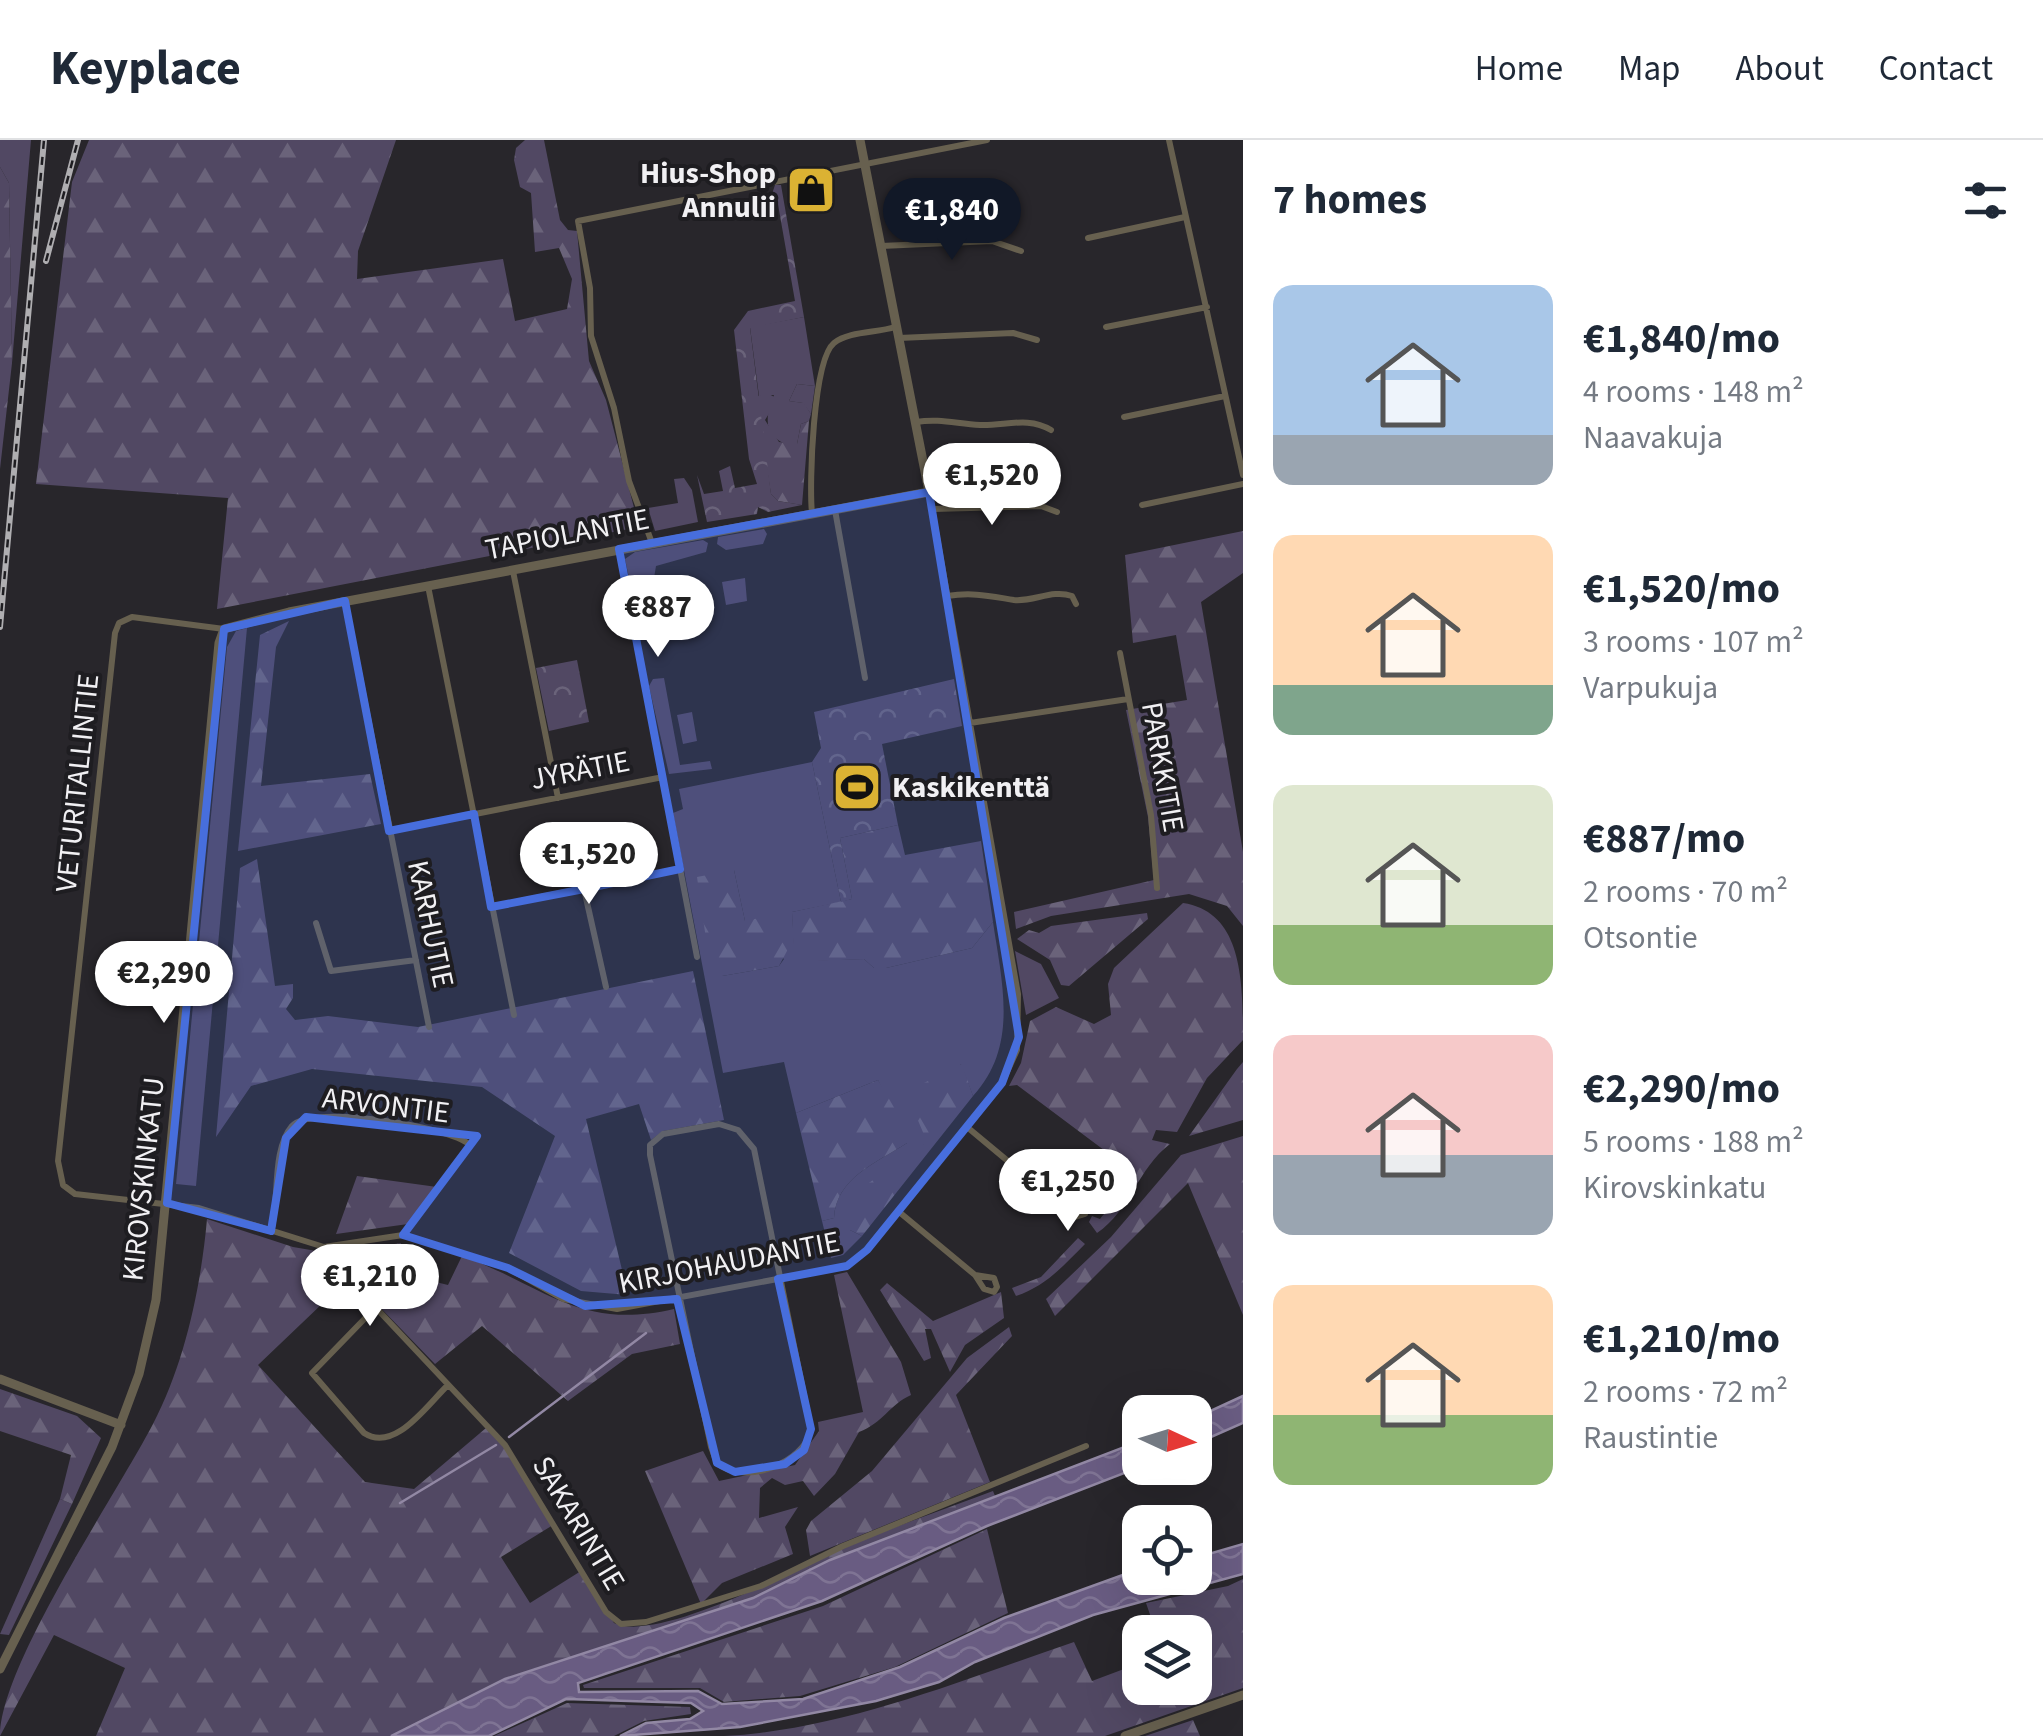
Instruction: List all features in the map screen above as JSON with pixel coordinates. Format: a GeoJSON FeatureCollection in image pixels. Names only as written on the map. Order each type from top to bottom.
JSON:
{"type":"FeatureCollection","features":[{"type":"Feature","properties":{"kind":"street"},"geometry":{"type":"LineString","coordinates":[[860,140],[929,492]]}},
{"type":"Feature","properties":{"kind":"street"},"geometry":{"type":"LineString","coordinates":[[652,543],[629,481],[614,408],[594,348],[590,288],[577,226],[580,218],[987,140]]}},
{"type":"Feature","properties":{"kind":"street"},"geometry":{"type":"LineString","coordinates":[[1170,140],[1243,475]]}},
{"type":"Feature","properties":{"kind":"street"},"geometry":{"type":"LineString","coordinates":[[1088,238],[1185,217]]}},
{"type":"Feature","properties":{"kind":"street"},"geometry":{"type":"LineString","coordinates":[[880,246],[913,241],[942,246],[992,241],[1021,251]]}},
{"type":"Feature","properties":{"kind":"street"},"geometry":{"type":"LineString","coordinates":[[1106,327],[1206,307]]}},
{"type":"Feature","properties":{"kind":"street"},"geometry":{"type":"LineString","coordinates":[[812,513],[811,453],[825,357],[841,340],[895,326]]}},
{"type":"Feature","properties":{"kind":"street"},"geometry":{"type":"LineString","coordinates":[[899,338],[1013,333],[1037,340]]}},
{"type":"Feature","properties":{"kind":"street"},"geometry":{"type":"LineString","coordinates":[[1124,417],[1225,396]]}},
{"type":"Feature","properties":{"kind":"street"},"geometry":{"type":"LineString","coordinates":[[916,422],[952,418],[984,425],[1033,421],[1051,430]]}},
{"type":"Feature","properties":{"kind":"street"},"geometry":{"type":"LineString","coordinates":[[1142,504],[1241,484]]}},
{"type":"Feature","properties":{"kind":"street","name":"TAPIOLANTIE"},"geometry":{"type":"LineString","coordinates":[[222,632],[345,601],[929,492]]}},
{"type":"Feature","properties":{"kind":"street","name":"KIRJOHAUDANTIE"},"geometry":{"type":"LineString","coordinates":[[167,1202],[331,1247],[403,1234],[508,1268],[562,1300],[617,1309],[848,1266],[867,1250],[1002,1083],[1017,1050],[1019,1005],[929,492]]}},
{"type":"Feature","properties":{"kind":"street"},"geometry":{"type":"LineString","coordinates":[[932,509],[1041,506],[1057,512]]}},
{"type":"Feature","properties":{"kind":"street"},"geometry":{"type":"LineString","coordinates":[[835,509],[864,678]]}},
{"type":"Feature","properties":{"kind":"street"},"geometry":{"type":"LineString","coordinates":[[619,549],[696,958]]}},
{"type":"Feature","properties":{"kind":"street"},"geometry":{"type":"LineString","coordinates":[[512,571],[558,798]]}},
{"type":"Feature","properties":{"kind":"street"},"geometry":{"type":"LineString","coordinates":[[428,586],[514,1015]]}},
{"type":"Feature","properties":{"kind":"street"},"geometry":{"type":"LineString","coordinates":[[947,596],[978,592],[1017,600],[1062,592],[1072,596],[1076,604]]}},
{"type":"Feature","properties":{"kind":"street","name":"KARHUTIE"},"geometry":{"type":"LineString","coordinates":[[345,601],[429,1026]]}},
{"type":"Feature","properties":{"kind":"street","name":"VETURITALLINTIE"},"geometry":{"type":"LineString","coordinates":[[167,1202],[75,1194],[63,1185],[58,1161],[116,633],[119,624],[132,618],[222,632]]}},
{"type":"Feature","properties":{"kind":"street","name":"KIROVSKINKATU"},"geometry":{"type":"LineString","coordinates":[[0,1669],[120,1425],[139,1374],[156,1300],[222,632]]}},
{"type":"Feature","properties":{"kind":"street","name":"PARKKITIE"},"geometry":{"type":"LineString","coordinates":[[1120,654],[1151,815],[1158,888]]}},
{"type":"Feature","properties":{"kind":"street"},"geometry":{"type":"LineString","coordinates":[[970,723],[1128,699]]}},
{"type":"Feature","properties":{"kind":"street","name":"JYRÄTIE"},"geometry":{"type":"LineString","coordinates":[[388,831],[663,777]]}},
{"type":"Feature","properties":{"kind":"street"},"geometry":{"type":"LineString","coordinates":[[491,906],[680,870]]}},
{"type":"Feature","properties":{"kind":"street"},"geometry":{"type":"LineString","coordinates":[[584,889],[606,987]]}},
{"type":"Feature","properties":{"kind":"street"},"geometry":{"type":"LineString","coordinates":[[316,923],[331,972],[416,960]]}},
{"type":"Feature","properties":{"kind":"street","name":"ARVONTIE"},"geometry":{"type":"LineString","coordinates":[[271,1231],[286,1138],[298,1122],[319,1114],[450,1132],[470,1145],[403,1234]]}},
{"type":"Feature","properties":{"kind":"street"},"geometry":{"type":"LineString","coordinates":[[718,1124],[730,1125],[748,1139],[754,1148],[778,1279],[811,1429],[804,1450],[785,1464],[735,1472],[717,1463],[677,1299],[650,1145],[663,1134],[718,1124]]}},
{"type":"Feature","properties":{"kind":"street"},"geometry":{"type":"LineString","coordinates":[[967,1127],[1054,1200],[1076,1217],[1085,1214],[1070,1197],[1054,1200]]}},
{"type":"Feature","properties":{"kind":"street"},"geometry":{"type":"LineString","coordinates":[[898,1211],[976,1275]]}},
{"type":"Feature","properties":{"kind":"street","name":"SAKARINTIE"},"geometry":{"type":"LineString","coordinates":[[331,1247],[347,1278],[506,1445],[606,1612],[628,1626],[745,1592],[842,1546],[1086,1446]]}},
{"type":"Feature","properties":{"kind":"street"},"geometry":{"type":"LineString","coordinates":[[375,1308],[312,1373],[364,1433],[383,1441],[392,1438],[448,1385]]}},
{"type":"Feature","properties":{"kind":"street"},"geometry":{"type":"LineString","coordinates":[[0,1379],[120,1425]]}},
{"type":"Feature","properties":{"kind":"street"},"geometry":{"type":"LineString","coordinates":[[1125,1736],[1243,1695]]}},
{"type":"Feature","properties":{"kind":"highlighted area"},"geometry":{"type":"Polygon","coordinates":[[[929,492],[1019,1037],[1002,1083],[867,1250],[847,1266],[778,1279],[811,1429],[804,1450],[785,1464],[735,1472],[717,1463],[677,1299],[585,1306],[508,1268],[403,1235],[477,1136],[306,1117],[286,1138],[271,1231],[167,1203],[224,629],[345,601],[389,831],[474,814],[491,907],[584,889],[680,869],[619,549],[929,492]]]}},
{"type":"Feature","properties":{"kind":"green space"},"geometry":{"type":"Polygon","coordinates":[[[0,140],[31,140],[12,363],[9,183],[0,167],[0,140]]]}},
{"type":"Feature","properties":{"kind":"green space"},"geometry":{"type":"Polygon","coordinates":[[[89,140],[396,140],[358,251],[357,279],[503,259],[515,321],[567,309],[572,279],[559,248],[535,252],[531,193],[520,187],[514,160],[516,148],[525,140],[544,140],[560,220],[568,230],[577,231],[589,361],[606,400],[639,527],[217,609],[228,498],[36,484],[72,182],[89,140]]]}},
{"type":"Feature","properties":{"kind":"green space"},"geometry":{"type":"Polygon","coordinates":[[[0,167],[9,183],[12,363],[0,469],[0,167]]]}},
{"type":"Feature","properties":{"kind":"green space"},"geometry":{"type":"Polygon","coordinates":[[[775,185],[781,185],[804,317],[750,328],[771,494],[778,501],[802,505],[768,512],[758,507],[757,514],[707,522],[697,475],[704,494],[723,491],[719,471],[730,466],[735,488],[757,484],[749,459],[734,330],[748,311],[795,301],[776,193],[772,194],[775,185]]]}},
{"type":"Feature","properties":{"kind":"green space"},"geometry":{"type":"Polygon","coordinates":[[[804,317],[815,386],[797,384],[789,401],[804,403],[811,414],[809,421],[801,424],[797,444],[790,446],[770,432],[769,411],[774,395],[759,396],[750,327],[804,317]]]}},
{"type":"Feature","properties":{"kind":"green space"},"geometry":{"type":"Polygon","coordinates":[[[797,384],[815,386],[811,414],[803,403],[789,401],[797,384]]]}},
{"type":"Feature","properties":{"kind":"green space"},"geometry":{"type":"Polygon","coordinates":[[[767,393],[778,399],[765,420],[779,442],[797,444],[801,424],[809,421],[802,505],[778,501],[771,494],[756,397],[767,393]]]}},
{"type":"Feature","properties":{"kind":"green space"},"geometry":{"type":"Polygon","coordinates":[[[684,478],[692,490],[698,522],[655,531],[648,508],[678,503],[674,479],[684,478]]]}},
{"type":"Feature","properties":{"kind":"green space"},"geometry":{"type":"Polygon","coordinates":[[[764,529],[767,534],[763,544],[726,550],[717,544],[718,537],[764,529]]]}},
{"type":"Feature","properties":{"kind":"green space"},"geometry":{"type":"Polygon","coordinates":[[[1243,531],[1243,573],[1201,602],[1243,852],[1243,926],[1227,906],[1189,894],[1051,916],[1016,929],[1014,912],[1154,880],[1148,817],[1126,710],[1187,700],[1176,635],[1133,643],[1125,555],[1243,531]]]}},
{"type":"Feature","properties":{"kind":"green space"},"geometry":{"type":"Polygon","coordinates":[[[703,540],[708,543],[706,552],[656,566],[648,614],[637,615],[625,559],[635,552],[703,540]]]}},
{"type":"Feature","properties":{"kind":"green space"},"geometry":{"type":"Polygon","coordinates":[[[745,578],[747,601],[726,605],[722,582],[745,578]]]}},
{"type":"Feature","properties":{"kind":"green space"},"geometry":{"type":"Polygon","coordinates":[[[289,621],[276,647],[261,786],[370,774],[381,824],[238,851],[260,635],[289,621]]]}},
{"type":"Feature","properties":{"kind":"green space"},"geometry":{"type":"Polygon","coordinates":[[[247,628],[196,1186],[176,1184],[227,647],[236,631],[247,628]]]}},
{"type":"Feature","properties":{"kind":"green space"},"geometry":{"type":"Polygon","coordinates":[[[577,660],[589,722],[549,731],[536,668],[577,660]]]}},
{"type":"Feature","properties":{"kind":"green space"},"geometry":{"type":"Polygon","coordinates":[[[664,678],[680,765],[710,761],[712,769],[669,774],[649,686],[653,679],[664,678]]]}},
{"type":"Feature","properties":{"kind":"green space"},"geometry":{"type":"Polygon","coordinates":[[[954,679],[962,726],[882,744],[898,825],[840,838],[852,899],[841,902],[812,762],[821,748],[814,712],[954,679]]]}},
{"type":"Feature","properties":{"kind":"green space"},"geometry":{"type":"Polygon","coordinates":[[[692,712],[697,741],[683,744],[677,715],[692,712]]]}},
{"type":"Feature","properties":{"kind":"green space"},"geometry":{"type":"Polygon","coordinates":[[[812,762],[841,902],[792,912],[795,961],[864,959],[874,968],[886,968],[972,948],[993,922],[1004,1013],[997,1056],[973,1096],[961,1064],[923,1146],[903,1162],[850,1230],[862,1236],[843,1255],[831,1258],[822,1221],[834,1218],[836,1204],[850,1182],[907,1143],[878,1080],[796,1113],[784,1062],[723,1073],[673,813],[683,809],[679,789],[812,762]],[[734,870],[722,976],[779,966],[784,959],[745,921],[734,870]]]}},
{"type":"Feature","properties":{"kind":"green space"},"geometry":{"type":"Polygon","coordinates":[[[898,825],[905,855],[981,841],[993,922],[972,948],[886,968],[874,968],[864,959],[794,962],[792,912],[852,899],[840,838],[898,825]]]}},
{"type":"Feature","properties":{"kind":"green space"},"geometry":{"type":"Polygon","coordinates":[[[257,859],[275,986],[293,984],[293,998],[286,1009],[295,1020],[328,1016],[418,1027],[693,971],[724,1120],[663,1131],[651,1140],[639,1104],[586,1119],[628,1295],[581,1291],[509,1253],[555,1136],[482,1087],[312,1069],[251,1086],[216,1137],[240,868],[257,859]]]}},
{"type":"Feature","properties":{"kind":"green space"},"geometry":{"type":"Polygon","coordinates":[[[734,870],[745,921],[784,913],[788,949],[779,966],[722,976],[711,973],[697,877],[734,870]]]}},
{"type":"Feature","properties":{"kind":"green space"},"geometry":{"type":"Polygon","coordinates":[[[1183,903],[1203,909],[1218,920],[1228,935],[1240,974],[1243,1040],[1207,1078],[1177,1132],[1156,1130],[1152,1140],[1170,1144],[1150,1165],[1118,1213],[1097,1233],[1089,1222],[1092,1216],[1100,1219],[1124,1190],[1132,1171],[1017,1085],[1009,1086],[1021,1063],[1030,1021],[1056,1007],[1094,1024],[1111,1015],[1108,984],[1114,968],[1183,903]]]}},
{"type":"Feature","properties":{"kind":"green space"},"geometry":{"type":"Polygon","coordinates":[[[1147,913],[1148,919],[1069,986],[1061,985],[1050,960],[1017,939],[1029,930],[1039,933],[1051,926],[1147,913]]]}},
{"type":"Feature","properties":{"kind":"green space"},"geometry":{"type":"Polygon","coordinates":[[[1015,951],[1041,964],[1059,998],[1026,1015],[1015,951]]]}},
{"type":"Feature","properties":{"kind":"green space"},"geometry":{"type":"Polygon","coordinates":[[[1243,1062],[1243,1120],[1189,1136],[1237,1069],[1243,1062]]]}},
{"type":"Feature","properties":{"kind":"green space"},"geometry":{"type":"Polygon","coordinates":[[[962,1064],[973,1096],[862,1236],[850,1230],[850,1204],[856,1192],[923,1145],[925,1137],[906,1092],[962,1064]]]}},
{"type":"Feature","properties":{"kind":"green space"},"geometry":{"type":"Polygon","coordinates":[[[878,1080],[910,1135],[907,1143],[850,1182],[836,1204],[834,1218],[822,1221],[796,1113],[878,1080]]]}},
{"type":"Feature","properties":{"kind":"green space"},"geometry":{"type":"Polygon","coordinates":[[[1243,1136],[1243,1315],[1188,1183],[1055,1316],[1046,1299],[1111,1237],[1181,1155],[1243,1136]]]}},
{"type":"Feature","properties":{"kind":"green space"},"geometry":{"type":"Polygon","coordinates":[[[357,1176],[437,1187],[408,1224],[336,1234],[357,1176]]]}},
{"type":"Feature","properties":{"kind":"green space"},"geometry":{"type":"Polygon","coordinates":[[[207,1219],[293,1247],[334,1254],[346,1281],[258,1365],[365,1482],[414,1489],[486,1428],[509,1452],[553,1525],[501,1557],[530,1603],[581,1571],[614,1623],[634,1627],[662,1623],[728,1601],[898,1526],[993,1491],[995,1496],[830,1560],[753,1598],[505,1679],[391,1736],[96,1736],[125,1668],[54,1635],[0,1736],[5,1705],[39,1625],[153,1424],[174,1376],[190,1324],[207,1219]]]}},
{"type":"Feature","properties":{"kind":"green space"},"geometry":{"type":"Polygon","coordinates":[[[1078,1238],[1085,1244],[1061,1267],[1036,1287],[1016,1296],[1012,1288],[1041,1277],[1078,1238]]]}},
{"type":"Feature","properties":{"kind":"green space"},"geometry":{"type":"Polygon","coordinates":[[[401,1243],[395,1272],[448,1285],[462,1256],[587,1310],[641,1314],[674,1309],[680,1344],[632,1354],[568,1401],[482,1326],[435,1364],[372,1299],[383,1274],[388,1245],[401,1243]]]}},
{"type":"Feature","properties":{"kind":"green space"},"geometry":{"type":"Polygon","coordinates":[[[388,1245],[383,1274],[372,1299],[349,1272],[346,1252],[388,1245]]]}},
{"type":"Feature","properties":{"kind":"green space"},"geometry":{"type":"Polygon","coordinates":[[[847,1272],[901,1362],[911,1395],[859,1432],[835,1474],[814,1496],[803,1481],[785,1485],[772,1478],[760,1488],[759,1518],[798,1507],[785,1527],[793,1554],[722,1583],[701,1604],[645,1471],[703,1451],[719,1481],[795,1465],[819,1431],[818,1422],[863,1412],[834,1275],[847,1272]]]}},
{"type":"Feature","properties":{"kind":"green space"},"geometry":{"type":"Polygon","coordinates":[[[887,1283],[933,1321],[1001,1292],[1004,1318],[965,1345],[950,1372],[931,1329],[925,1329],[931,1358],[924,1361],[880,1290],[887,1283]]]}},
{"type":"Feature","properties":{"kind":"green space"},"geometry":{"type":"Polygon","coordinates":[[[1009,1327],[1012,1336],[956,1395],[990,1482],[810,1556],[806,1530],[811,1521],[872,1471],[967,1358],[1009,1327]]]}},
{"type":"Feature","properties":{"kind":"green space"},"geometry":{"type":"Polygon","coordinates":[[[0,1389],[77,1416],[101,1438],[72,1504],[60,1499],[71,1455],[0,1431],[0,1389]]]}},
{"type":"Feature","properties":{"kind":"green space"},"geometry":{"type":"Polygon","coordinates":[[[60,1499],[72,1504],[9,1635],[0,1634],[60,1499]]]}},
{"type":"Feature","properties":{"kind":"green space"},"geometry":{"type":"Polygon","coordinates":[[[987,1529],[1008,1613],[895,1667],[800,1696],[724,1702],[700,1688],[584,1688],[583,1685],[823,1606],[987,1529]]]}},
{"type":"Feature","properties":{"kind":"green space"},"geometry":{"type":"Polygon","coordinates":[[[1243,1579],[1243,1688],[1212,1699],[1212,1615],[1150,1615],[1146,1603],[1185,1595],[1212,1595],[1212,1589],[1243,1579]]]}},
{"type":"Feature","properties":{"kind":"green space"},"geometry":{"type":"Polygon","coordinates":[[[1074,1642],[1092,1681],[1122,1670],[1122,1705],[1194,1705],[1105,1736],[724,1736],[769,1732],[858,1714],[1074,1642]]]}},
{"type":"Feature","properties":{"kind":"green space"},"geometry":{"type":"Polygon","coordinates":[[[567,1703],[690,1707],[691,1714],[644,1721],[614,1736],[494,1736],[567,1703]]]}},
{"type":"Feature","properties":{"kind":"green space"},"geometry":{"type":"Polygon","coordinates":[[[1193,1720],[1200,1736],[1145,1736],[1193,1720]]]}},
{"type":"Feature","properties":{"kind":"water"},"geometry":{"type":"Polygon","coordinates":[[[1243,1396],[1243,1423],[1212,1437],[1212,1410],[1243,1396]]]}},
{"type":"Feature","properties":{"kind":"water"},"geometry":{"type":"Polygon","coordinates":[[[1122,1448],[1122,1474],[987,1526],[822,1601],[578,1683],[579,1692],[698,1691],[722,1704],[803,1699],[900,1667],[1004,1618],[1122,1575],[1122,1595],[1166,1595],[1093,1615],[975,1662],[939,1682],[876,1701],[740,1727],[620,1736],[646,1723],[690,1719],[703,1711],[691,1703],[566,1699],[489,1736],[391,1736],[505,1679],[753,1598],[830,1560],[1122,1448]]]}},
{"type":"Feature","properties":{"kind":"water"},"geometry":{"type":"Polygon","coordinates":[[[1243,1544],[1243,1574],[1212,1582],[1212,1553],[1243,1544]]]}},
{"type":"Feature","properties":{"kind":"waterway"},"geometry":{"type":"LineString","coordinates":[[509,1437],[646,1333]]}},
{"type":"Feature","properties":{"kind":"waterway"},"geometry":{"type":"LineString","coordinates":[[400,1503],[496,1445]]}},
{"type":"Feature","properties":{"kind":"railway"},"geometry":{"type":"LineString","coordinates":[[0,627],[44,140]]}},
{"type":"Feature","properties":{"kind":"railway"},"geometry":{"type":"LineString","coordinates":[[46,261],[78,140]]}},
{"type":"Feature","properties":{"kind":"place","name":"Hius-Shop Annulii"},"geometry":{"type":"Point","coordinates":[811,190]}},
{"type":"Feature","properties":{"kind":"place","name":"Kaskikenttä"},"geometry":{"type":"Point","coordinates":[857,787]}}]}
